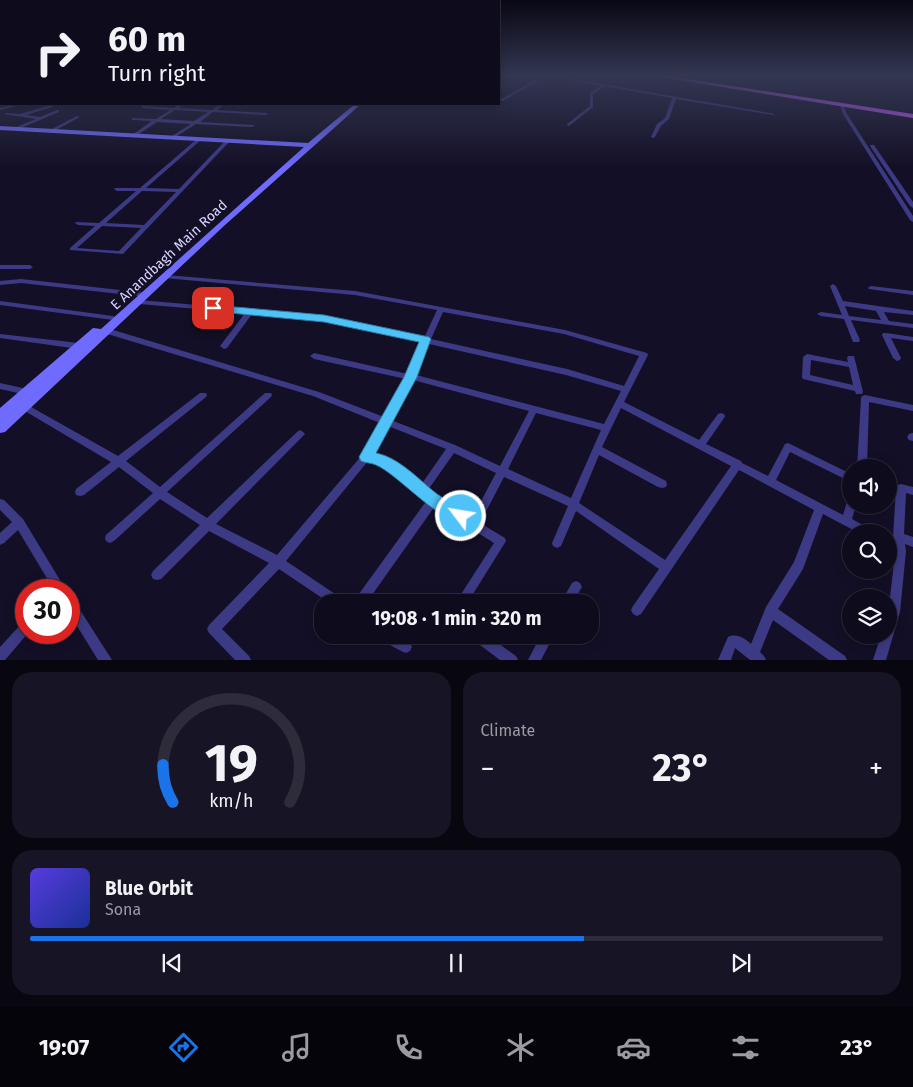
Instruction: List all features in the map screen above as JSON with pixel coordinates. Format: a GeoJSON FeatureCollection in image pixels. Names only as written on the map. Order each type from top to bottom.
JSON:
{"type":"FeatureCollection","features":[{"type":"Feature","properties":{"kind":"main road"},"geometry":{"type":"LineString","coordinates":[[861,107],[913,115]]}},
{"type":"Feature","properties":{"kind":"street"},"geometry":{"type":"LineString","coordinates":[[18,116],[49,107]]}},
{"type":"Feature","properties":{"kind":"street"},"geometry":{"type":"LineString","coordinates":[[143,107],[266,114]]}},
{"type":"Feature","properties":{"kind":"street"},"geometry":{"type":"LineString","coordinates":[[134,135],[178,107]]}},
{"type":"Feature","properties":{"kind":"street"},"geometry":{"type":"LineString","coordinates":[[174,137],[219,107]]}},
{"type":"Feature","properties":{"kind":"street","name":"E Anandbagh Main Road"},"geometry":{"type":"LineString","coordinates":[[0,415],[19,405],[107,331],[247,192],[350,107]]}},
{"type":"Feature","properties":{"kind":"street","name":"E Anandbagh Main Road"},"geometry":{"type":"LineString","coordinates":[[0,428],[28,392],[112,318],[166,277],[306,144],[354,107]]}},
{"type":"Feature","properties":{"kind":"street"},"geometry":{"type":"LineString","coordinates":[[569,125],[591,107]]}},
{"type":"Feature","properties":{"kind":"street"},"geometry":{"type":"LineString","coordinates":[[653,137],[659,125],[667,118],[671,107]]}},
{"type":"Feature","properties":{"kind":"street"},"geometry":{"type":"LineString","coordinates":[[728,107],[772,114]]}},
{"type":"Feature","properties":{"kind":"street"},"geometry":{"type":"LineString","coordinates":[[845,107],[877,164],[913,220]]}},
{"type":"Feature","properties":{"kind":"street"},"geometry":{"type":"LineString","coordinates":[[845,107],[913,206]]}},
{"type":"Feature","properties":{"kind":"street"},"geometry":{"type":"LineString","coordinates":[[16,129],[58,111]]}},
{"type":"Feature","properties":{"kind":"street"},"geometry":{"type":"LineString","coordinates":[[6,114],[42,118]]}},
{"type":"Feature","properties":{"kind":"street"},"geometry":{"type":"LineString","coordinates":[[50,131],[78,117]]}},
{"type":"Feature","properties":{"kind":"street"},"geometry":{"type":"LineString","coordinates":[[133,119],[252,126]]}},
{"type":"Feature","properties":{"kind":"street"},"geometry":{"type":"LineString","coordinates":[[0,128],[306,144]]}},
{"type":"Feature","properties":{"kind":"street"},"geometry":{"type":"LineString","coordinates":[[200,139],[72,250],[121,252],[228,140]]}},
{"type":"Feature","properties":{"kind":"street"},"geometry":{"type":"LineString","coordinates":[[877,164],[884,164]]}},
{"type":"Feature","properties":{"kind":"street"},"geometry":{"type":"LineString","coordinates":[[117,189],[180,191]]}},
{"type":"Feature","properties":{"kind":"street"},"geometry":{"type":"LineString","coordinates":[[78,223],[146,227]]}},
{"type":"Feature","properties":{"kind":"street"},"geometry":{"type":"LineString","coordinates":[[0,267],[30,267]]}},
{"type":"Feature","properties":{"kind":"street"},"geometry":{"type":"LineString","coordinates":[[166,277],[355,292],[565,332],[644,355],[606,428],[557,543]]}},
{"type":"Feature","properties":{"kind":"street"},"geometry":{"type":"LineString","coordinates":[[0,284],[21,281],[250,311],[324,318],[567,372],[626,390]]}},
{"type":"Feature","properties":{"kind":"street"},"geometry":{"type":"LineString","coordinates":[[833,286],[856,340]]}},
{"type":"Feature","properties":{"kind":"street"},"geometry":{"type":"LineString","coordinates":[[871,288],[913,293]]}},
{"type":"Feature","properties":{"kind":"street"},"geometry":{"type":"LineString","coordinates":[[0,303],[112,318]]}},
{"type":"Feature","properties":{"kind":"street"},"geometry":{"type":"LineString","coordinates":[[840,304],[913,312]]}},
{"type":"Feature","properties":{"kind":"street"},"geometry":{"type":"LineString","coordinates":[[245,660],[213,629],[278,562],[366,457],[411,377],[425,339],[441,309]]}},
{"type":"Feature","properties":{"kind":"street"},"geometry":{"type":"LineString","coordinates":[[879,309],[886,323]]}},
{"type":"Feature","properties":{"kind":"street"},"geometry":{"type":"LineString","coordinates":[[224,346],[250,311]]}},
{"type":"Feature","properties":{"kind":"street"},"geometry":{"type":"LineString","coordinates":[[821,314],[913,326]]}},
{"type":"Feature","properties":{"kind":"street"},"geometry":{"type":"LineString","coordinates":[[107,331],[316,394],[386,420],[503,470],[573,504],[667,568]]}},
{"type":"Feature","properties":{"kind":"street"},"geometry":{"type":"LineString","coordinates":[[897,358],[886,335],[913,338]]}},
{"type":"Feature","properties":{"kind":"street"},"geometry":{"type":"LineString","coordinates":[[0,336],[79,346]]}},
{"type":"Feature","properties":{"kind":"street"},"geometry":{"type":"LineString","coordinates":[[314,356],[411,377],[606,428]]}},
{"type":"Feature","properties":{"kind":"street"},"geometry":{"type":"LineString","coordinates":[[857,389],[806,377],[806,357],[851,361],[857,389],[865,398],[913,408]]}},
{"type":"Feature","properties":{"kind":"street"},"geometry":{"type":"LineString","coordinates":[[0,386],[28,392]]}},
{"type":"Feature","properties":{"kind":"street"},"geometry":{"type":"LineString","coordinates":[[80,492],[204,395]]}},
{"type":"Feature","properties":{"kind":"street"},"geometry":{"type":"LineString","coordinates":[[110,538],[268,395]]}},
{"type":"Feature","properties":{"kind":"street"},"geometry":{"type":"LineString","coordinates":[[862,459],[865,398]]}},
{"type":"Feature","properties":{"kind":"street"},"geometry":{"type":"LineString","coordinates":[[619,403],[850,524]]}},
{"type":"Feature","properties":{"kind":"street"},"geometry":{"type":"LineString","coordinates":[[19,405],[120,462],[160,493],[209,525],[278,562],[325,594]]}},
{"type":"Feature","properties":{"kind":"street"},"geometry":{"type":"LineString","coordinates":[[474,525],[534,409]]}},
{"type":"Feature","properties":{"kind":"street"},"geometry":{"type":"LineString","coordinates":[[700,444],[721,416]]}},
{"type":"Feature","properties":{"kind":"street"},"geometry":{"type":"LineString","coordinates":[[157,575],[300,434]]}},
{"type":"Feature","properties":{"kind":"street"},"geometry":{"type":"LineString","coordinates":[[771,481],[788,447],[842,474]]}},
{"type":"Feature","properties":{"kind":"street"},"geometry":{"type":"LineString","coordinates":[[423,490],[452,448]]}},
{"type":"Feature","properties":{"kind":"street"},"geometry":{"type":"LineString","coordinates":[[597,449],[662,484]]}},
{"type":"Feature","properties":{"kind":"street"},"geometry":{"type":"LineString","coordinates":[[366,457],[380,460],[423,490],[433,500],[501,541],[467,594]]}},
{"type":"Feature","properties":{"kind":"street"},"geometry":{"type":"LineString","coordinates":[[637,610],[738,464]]}},
{"type":"Feature","properties":{"kind":"street"},"geometry":{"type":"LineString","coordinates":[[897,589],[901,551],[898,537],[901,488],[913,491]]}},
{"type":"Feature","properties":{"kind":"street"},"geometry":{"type":"LineString","coordinates":[[366,594],[433,500]]}},
{"type":"Feature","properties":{"kind":"street"},"geometry":{"type":"LineString","coordinates":[[0,503],[19,522],[53,579]]}},
{"type":"Feature","properties":{"kind":"street"},"geometry":{"type":"LineString","coordinates":[[724,660],[732,641],[738,642],[756,657],[770,611],[799,565],[820,507]]}},
{"type":"Feature","properties":{"kind":"street"},"geometry":{"type":"LineString","coordinates":[[846,522],[848,514]]}},
{"type":"Feature","properties":{"kind":"street"},"geometry":{"type":"LineString","coordinates":[[0,540],[19,522]]}},
{"type":"Feature","properties":{"kind":"street"},"geometry":{"type":"LineString","coordinates":[[898,537],[913,542]]}},
{"type":"Feature","properties":{"kind":"street"},"geometry":{"type":"LineString","coordinates":[[897,549],[901,551]]}},
{"type":"Feature","properties":{"kind":"street"},"geometry":{"type":"LineString","coordinates":[[572,594],[576,587]]}},
{"type":"Feature","properties":{"kind":"street"},"geometry":{"type":"LineString","coordinates":[[770,611],[841,660]]}},
{"type":"Feature","properties":{"kind":"street"},"geometry":{"type":"LineString","coordinates":[[80,620],[106,660]]}},
{"type":"Feature","properties":{"kind":"street"},"geometry":{"type":"LineString","coordinates":[[0,656],[15,639]]}},
{"type":"Feature","properties":{"kind":"street"},"geometry":{"type":"LineString","coordinates":[[401,644],[406,647]]}},
{"type":"Feature","properties":{"kind":"street"},"geometry":{"type":"LineString","coordinates":[[489,644],[512,660]]}},
{"type":"Feature","properties":{"kind":"street"},"geometry":{"type":"LineString","coordinates":[[534,660],[543,644]]}},
{"type":"Feature","properties":{"kind":"street"},"geometry":{"type":"LineString","coordinates":[[879,660],[884,644]]}},
{"type":"Feature","properties":{"kind":"route"},"geometry":{"type":"LineString","coordinates":[[213,308],[324,318],[425,339],[411,377],[366,457],[380,460],[405,476],[433,500],[461,516]]}}]}
